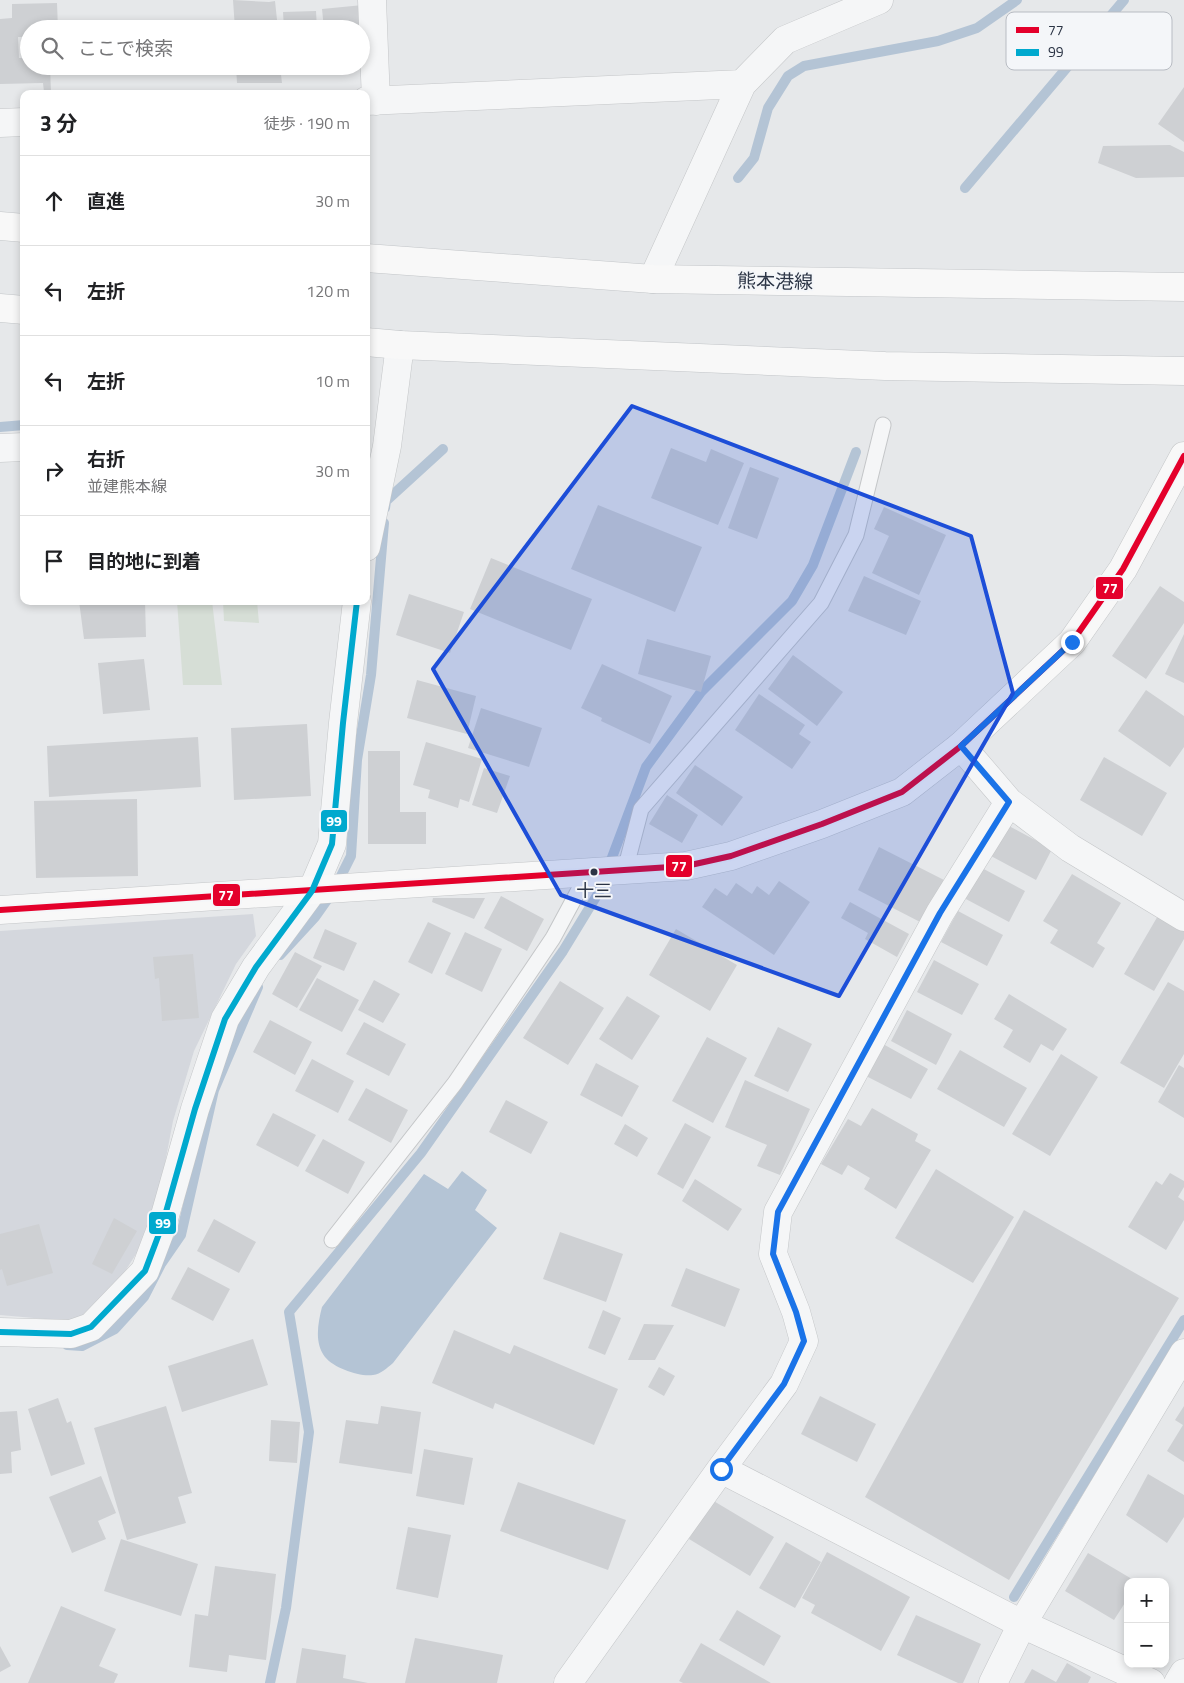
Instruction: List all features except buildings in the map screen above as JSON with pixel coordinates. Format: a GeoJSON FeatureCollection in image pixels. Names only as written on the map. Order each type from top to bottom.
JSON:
{"type":"FeatureCollection","features":[{"type":"Feature","properties":{"kind":"main road"},"geometry":{"type":"LineString","coordinates":[[0,226],[20,228]]}},
{"type":"Feature","properties":{"kind":"main road","name":"熊本港線"},"geometry":{"type":"LineString","coordinates":[[370,258],[653,279],[1184,287]]}},
{"type":"Feature","properties":{"kind":"main road"},"geometry":{"type":"LineString","coordinates":[[0,308],[20,310]]}},
{"type":"Feature","properties":{"kind":"main road"},"geometry":{"type":"LineString","coordinates":[[370,342],[885,366],[1184,371]]}},
{"type":"Feature","properties":{"kind":"main road"},"geometry":{"type":"LineString","coordinates":[[0,910],[686,866],[731,856],[822,824],[902,792],[961,746],[1072,642],[1123,569],[1184,456]]}},
{"type":"Feature","properties":{"kind":"street"},"geometry":{"type":"LineString","coordinates":[[372,0],[371,101],[742,84]]}},
{"type":"Feature","properties":{"kind":"street"},"geometry":{"type":"LineString","coordinates":[[653,279],[742,84],[785,40],[879,0]]}},
{"type":"Feature","properties":{"kind":"street"},"geometry":{"type":"LineString","coordinates":[[0,123],[20,122]]}},
{"type":"Feature","properties":{"kind":"street"},"geometry":{"type":"LineString","coordinates":[[370,506],[376,445],[400,345]]}},
{"type":"Feature","properties":{"kind":"street"},"geometry":{"type":"LineString","coordinates":[[0,448],[20,447]]}},
{"type":"Feature","properties":{"kind":"street"},"geometry":{"type":"LineString","coordinates":[[0,1332],[71,1334],[91,1327],[145,1271],[162,1226],[195,1109],[225,1019],[256,967],[312,891],[332,844],[357,605]]}},
{"type":"Feature","properties":{"kind":"street"},"geometry":{"type":"LineString","coordinates":[[961,746],[1009,802],[1070,848],[1184,916]]}},
{"type":"Feature","properties":{"kind":"street"},"geometry":{"type":"LineString","coordinates":[[568,1683],[784,1384],[804,1341],[796,1312],[773,1254],[778,1212],[940,913],[1009,802]]}},
{"type":"Feature","properties":{"kind":"street"},"geometry":{"type":"LineString","coordinates":[[993,1683],[1022,1624],[1184,1353]]}},
{"type":"Feature","properties":{"kind":"street"},"geometry":{"type":"LineString","coordinates":[[721,1469],[1022,1624],[1151,1683]]}},
{"type":"Feature","properties":{"kind":"street"},"geometry":{"type":"LineString","coordinates":[[1178,1683],[1184,1673]]}},
{"type":"Feature","properties":{"kind":"lane"},"geometry":{"type":"LineString","coordinates":[[624,870],[641,809],[821,604],[856,535],[883,425]]}},
{"type":"Feature","properties":{"kind":"lane"},"geometry":{"type":"LineString","coordinates":[[332,1240],[455,1083],[553,938],[590,873]]}},
{"type":"Feature","properties":{"kind":"highlighted area"},"geometry":{"type":"Polygon","coordinates":[[[632,406],[971,536],[1013,693],[839,996],[561,895],[433,669],[632,406]]]}},
{"type":"Feature","properties":{"kind":"shaded area"},"geometry":{"type":"Polygon","coordinates":[[[177,605],[212,605],[222,685],[183,685],[177,605]]]}},
{"type":"Feature","properties":{"kind":"shaded area"},"geometry":{"type":"Polygon","coordinates":[[[223,605],[257,605],[259,623],[224,621],[223,605]]]}},
{"type":"Feature","properties":{"kind":"shaded area"},"geometry":{"type":"Polygon","coordinates":[[[253,914],[256,936],[236,964],[194,1051],[173,1121],[161,1184],[148,1235],[117,1284],[90,1312],[68,1321],[0,1315],[0,931],[253,914]]]}},
{"type":"Feature","properties":{"kind":"water"},"geometry":{"type":"Polygon","coordinates":[[[462,1171],[487,1190],[475,1210],[497,1228],[393,1363],[373,1375],[354,1373],[334,1365],[325,1357],[319,1346],[318,1326],[322,1307],[424,1174],[448,1189],[462,1171]]]}},
{"type":"Feature","properties":{"kind":"waterway"},"geometry":{"type":"LineString","coordinates":[[738,178],[754,158],[768,108],[788,76],[804,66],[938,41],[977,28],[1017,0]]}},
{"type":"Feature","properties":{"kind":"waterway"},"geometry":{"type":"LineString","coordinates":[[1114,12],[1124,0]]}},
{"type":"Feature","properties":{"kind":"waterway"},"geometry":{"type":"LineString","coordinates":[[965,188],[1065,70]]}},
{"type":"Feature","properties":{"kind":"waterway"},"geometry":{"type":"LineString","coordinates":[[0,427],[20,425]]}},
{"type":"Feature","properties":{"kind":"waterway"},"geometry":{"type":"LineString","coordinates":[[385,508],[386,501],[443,449]]}},
{"type":"Feature","properties":{"kind":"waterway"},"geometry":{"type":"LineString","coordinates":[[270,1683],[286,1608],[309,1432],[289,1312],[421,1153],[563,951],[599,892],[646,767],[701,692],[792,601],[813,565],[856,452]]}},
{"type":"Feature","properties":{"kind":"waterway"},"geometry":{"type":"LineString","coordinates":[[280,955],[315,917],[334,890],[351,856],[357,760],[371,675],[384,523]]}},
{"type":"Feature","properties":{"kind":"waterway"},"geometry":{"type":"LineString","coordinates":[[67,1345],[82,1346],[115,1329],[144,1297],[161,1264],[181,1235],[214,1090],[258,987]]}},
{"type":"Feature","properties":{"kind":"waterway"},"geometry":{"type":"LineString","coordinates":[[1014,1597],[1184,1320]]}},
{"type":"Feature","properties":{"kind":"transit line","name":"77"},"geometry":{"type":"LineString","coordinates":[[0,910],[686,866],[731,856],[822,824],[902,792],[961,746],[1072,642],[1123,569],[1184,456]]}},
{"type":"Feature","properties":{"kind":"transit line","name":"99"},"geometry":{"type":"LineString","coordinates":[[0,1332],[71,1334],[91,1327],[145,1271],[162,1226],[195,1109],[225,1019],[256,967],[312,891],[332,844],[357,605]]}},
{"type":"Feature","properties":{"kind":"place","name":"十三"},"geometry":{"type":"Point","coordinates":[594,872]}},
{"type":"Feature","properties":{"kind":"route"},"geometry":{"type":"LineString","coordinates":[[721,1469],[784,1384],[804,1341],[796,1312],[773,1254],[778,1212],[940,913],[1009,802],[961,746],[1072,642]]}}]}
